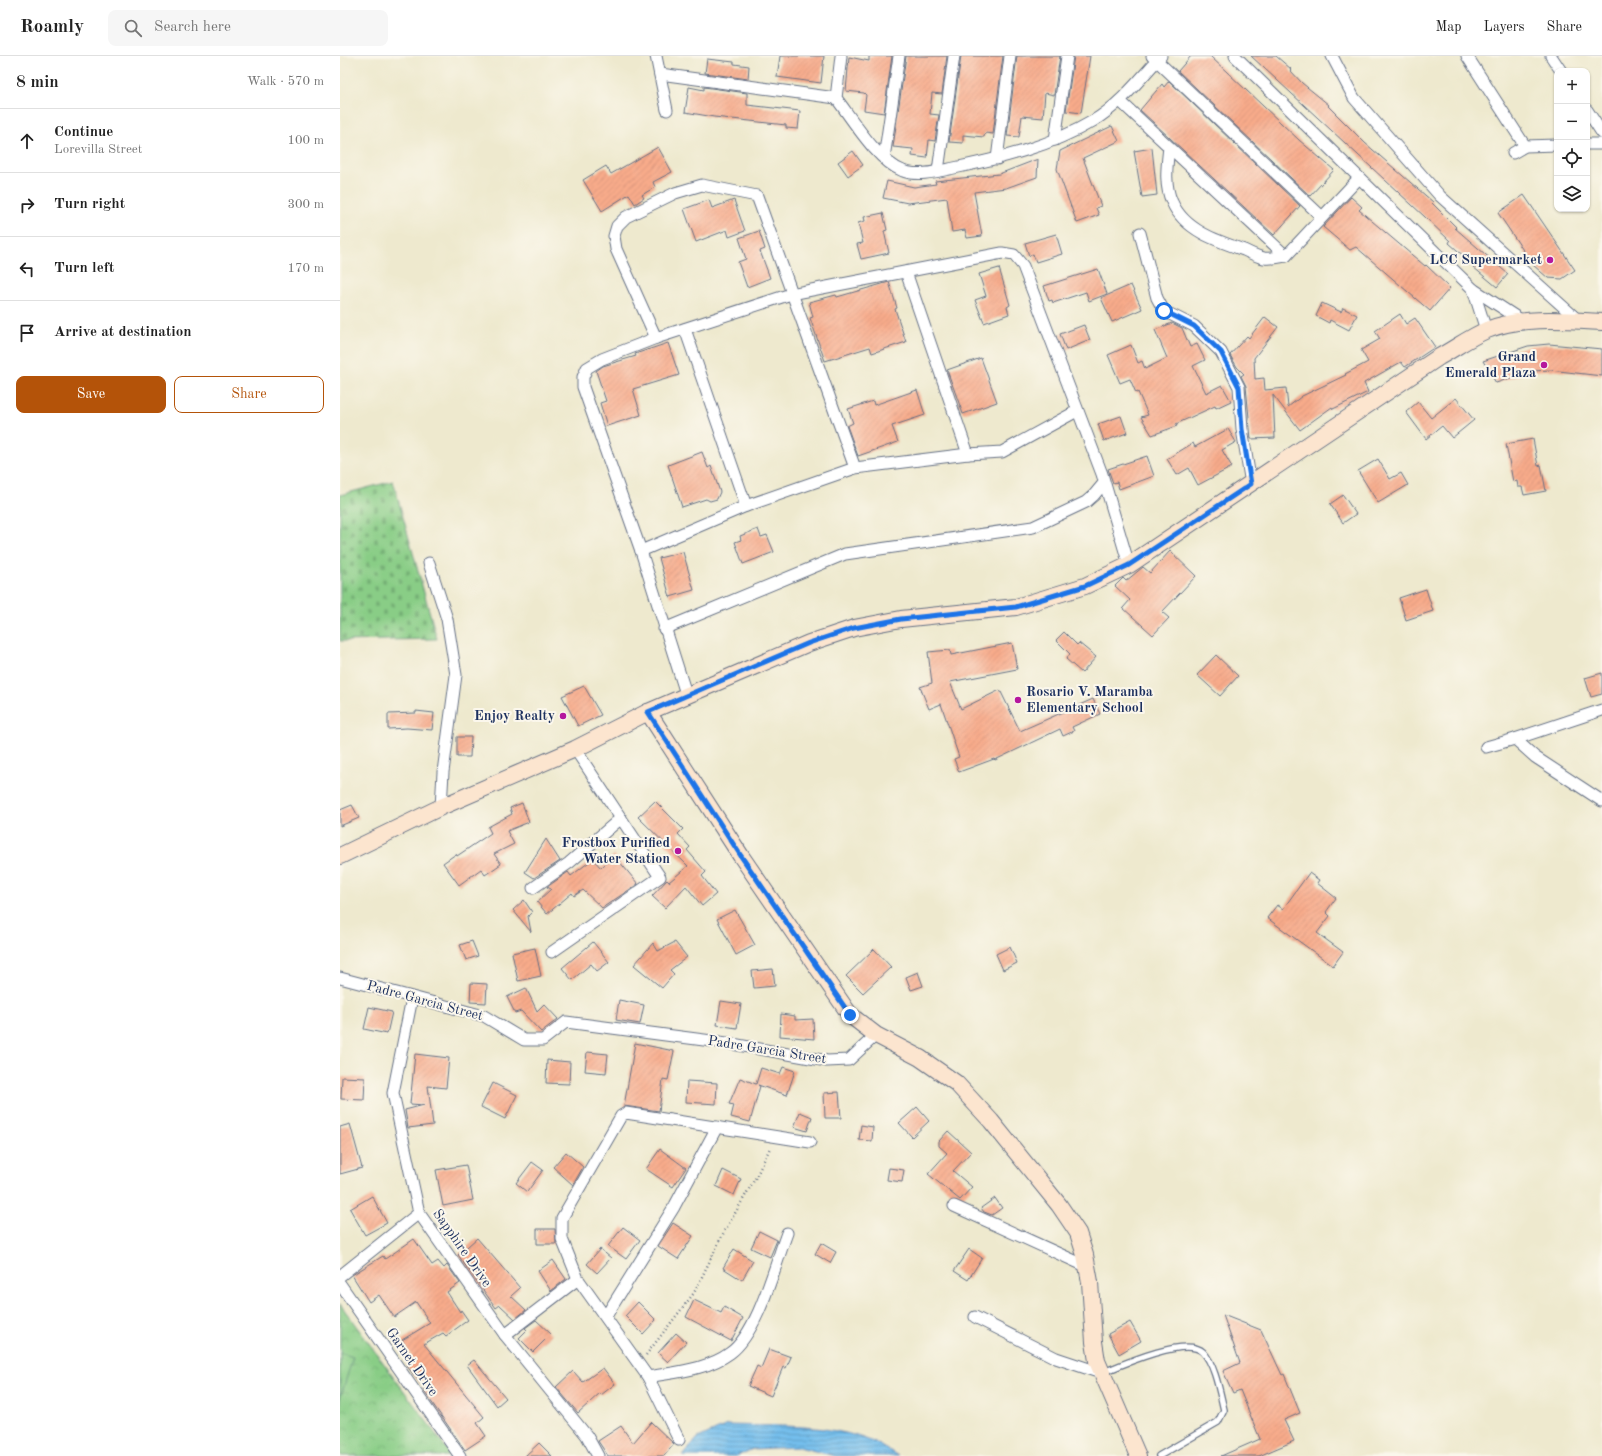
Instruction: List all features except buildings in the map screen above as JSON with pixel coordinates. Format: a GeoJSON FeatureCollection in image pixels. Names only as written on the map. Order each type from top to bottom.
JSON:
{"type":"FeatureCollection","features":[{"type":"Feature","properties":{"kind":"main road"},"geometry":{"type":"LineString","coordinates":[[340,856],[441,807],[575,749],[648,712],[687,697],[809,643],[854,628],[901,619],[1016,607],[1085,586],[1129,565],[1439,357],[1486,330],[1524,322],[1578,320],[1602,322]]}},
{"type":"Feature","properties":{"kind":"main road"},"geometry":{"type":"LineString","coordinates":[[648,712],[737,850],[850,1015],[876,1035],[920,1058],[956,1083],[991,1121],[1059,1205],[1078,1233],[1088,1267],[1094,1342],[1101,1373],[1138,1456]]}},
{"type":"Feature","properties":{"kind":"street"},"geometry":{"type":"LineString","coordinates":[[656,56],[667,110]]}},
{"type":"Feature","properties":{"kind":"street"},"geometry":{"type":"LineString","coordinates":[[836,98],[841,56]]}},
{"type":"Feature","properties":{"kind":"street"},"geometry":{"type":"LineString","coordinates":[[884,158],[899,56]]}},
{"type":"Feature","properties":{"kind":"street"},"geometry":{"type":"LineString","coordinates":[[938,171],[954,56]]}},
{"type":"Feature","properties":{"kind":"street"},"geometry":{"type":"LineString","coordinates":[[996,159],[1010,56]]}},
{"type":"Feature","properties":{"kind":"street"},"geometry":{"type":"LineString","coordinates":[[1055,140],[1067,56]]}},
{"type":"Feature","properties":{"kind":"street"},"geometry":{"type":"LineString","coordinates":[[1235,56],[1473,289],[1524,322]]}},
{"type":"Feature","properties":{"kind":"street"},"geometry":{"type":"LineString","coordinates":[[1332,56],[1354,98],[1440,196],[1578,320]]}},
{"type":"Feature","properties":{"kind":"street"},"geometry":{"type":"LineString","coordinates":[[1467,56],[1525,146]]}},
{"type":"Feature","properties":{"kind":"street"},"geometry":{"type":"LineString","coordinates":[[1552,56],[1559,68]]}},
{"type":"Feature","properties":{"kind":"street"},"geometry":{"type":"LineString","coordinates":[[660,74],[836,98],[884,158],[903,172],[915,173],[938,171],[996,159],[1055,140],[1094,121],[1120,101],[1156,58],[1321,216]]}},
{"type":"Feature","properties":{"kind":"street"},"geometry":{"type":"LineString","coordinates":[[1120,101],[1286,256]]}},
{"type":"Feature","properties":{"kind":"street"},"geometry":{"type":"LineString","coordinates":[[1590,115],[1602,133]]}},
{"type":"Feature","properties":{"kind":"street"},"geometry":{"type":"LineString","coordinates":[[1590,144],[1602,144]]}},
{"type":"Feature","properties":{"kind":"street"},"geometry":{"type":"LineString","coordinates":[[1513,154],[1525,146],[1554,145]]}},
{"type":"Feature","properties":{"kind":"street"},"geometry":{"type":"LineString","coordinates":[[1169,147],[1167,184],[1171,202],[1182,218],[1199,231],[1264,258],[1286,256],[1321,216],[1359,178]]}},
{"type":"Feature","properties":{"kind":"street"},"geometry":{"type":"LineString","coordinates":[[656,338],[616,249],[614,236],[617,226],[626,217],[675,192],[702,185],[757,196],[791,294],[855,468]]}},
{"type":"Feature","properties":{"kind":"street"},"geometry":{"type":"LineString","coordinates":[[1140,233],[1157,298],[1164,311],[1194,326],[1221,352],[1239,387],[1242,429],[1251,484]]}},
{"type":"Feature","properties":{"kind":"street"},"geometry":{"type":"LineString","coordinates":[[687,697],[664,629],[641,551],[583,387],[582,377],[587,368],[602,359],[656,338],[791,294],[1002,253],[1014,255],[1023,266],[1104,483],[1129,565]]}},
{"type":"Feature","properties":{"kind":"street"},"geometry":{"type":"LineString","coordinates":[[906,272],[968,454]]}},
{"type":"Feature","properties":{"kind":"street"},"geometry":{"type":"LineString","coordinates":[[1473,289],[1486,330]]}},
{"type":"Feature","properties":{"kind":"street"},"geometry":{"type":"LineString","coordinates":[[685,329],[746,506]]}},
{"type":"Feature","properties":{"kind":"street"},"geometry":{"type":"LineString","coordinates":[[641,551],[746,506],[855,468],[968,454],[1002,452],[1077,411]]}},
{"type":"Feature","properties":{"kind":"street"},"geometry":{"type":"LineString","coordinates":[[664,629],[845,554],[1033,528],[1086,502],[1094,496],[1104,483]]}},
{"type":"Feature","properties":{"kind":"street"},"geometry":{"type":"LineString","coordinates":[[429,563],[447,619],[456,675],[443,772],[441,807]]}},
{"type":"Feature","properties":{"kind":"street"},"geometry":{"type":"LineString","coordinates":[[1486,746],[1515,739],[1602,710]]}},
{"type":"Feature","properties":{"kind":"street"},"geometry":{"type":"LineString","coordinates":[[1515,739],[1535,756],[1597,792],[1602,801]]}},
{"type":"Feature","properties":{"kind":"street"},"geometry":{"type":"LineString","coordinates":[[552,952],[660,877],[620,819],[575,749]]}},
{"type":"Feature","properties":{"kind":"street"},"geometry":{"type":"LineString","coordinates":[[533,888],[569,864],[620,819]]}},
{"type":"Feature","properties":{"kind":"street","name":"Padre Garcia Street"},"geometry":{"type":"LineString","coordinates":[[340,978],[484,1016],[524,1040],[543,1040],[566,1022],[727,1043],[827,1062],[849,1060],[876,1035]]}},
{"type":"Feature","properties":{"kind":"street","name":"Sapphire Drive"},"geometry":{"type":"LineString","coordinates":[[412,998],[393,1093],[419,1213],[506,1335],[587,1436],[598,1456]]}},
{"type":"Feature","properties":{"kind":"street"},"geometry":{"type":"LineString","coordinates":[[679,1440],[648,1377],[606,1316],[578,1279],[562,1239],[562,1218],[621,1116],[626,1114],[810,1142]]}},
{"type":"Feature","properties":{"kind":"street"},"geometry":{"type":"LineString","coordinates":[[606,1316],[674,1207],[717,1127]]}},
{"type":"Feature","properties":{"kind":"street"},"geometry":{"type":"LineString","coordinates":[[954,1206],[1088,1267]]}},
{"type":"Feature","properties":{"kind":"street"},"geometry":{"type":"LineString","coordinates":[[340,1276],[419,1213]]}},
{"type":"Feature","properties":{"kind":"street"},"geometry":{"type":"LineString","coordinates":[[648,1377],[694,1369],[729,1354],[739,1345],[754,1321],[787,1233]]}},
{"type":"Feature","properties":{"kind":"street"},"geometry":{"type":"LineString","coordinates":[[506,1335],[578,1279]]}},
{"type":"Feature","properties":{"kind":"street","name":"Garnet Drive"},"geometry":{"type":"LineString","coordinates":[[340,1284],[460,1456]]}},
{"type":"Feature","properties":{"kind":"street"},"geometry":{"type":"LineString","coordinates":[[975,1317],[1056,1358],[1101,1373]]}},
{"type":"Feature","properties":{"kind":"lane"},"geometry":{"type":"LineString","coordinates":[[1101,1373],[1168,1349],[1189,1346],[1203,1352],[1216,1378],[1224,1410],[1218,1422],[1159,1456]]}},
{"type":"Feature","properties":{"kind":"path"},"geometry":{"type":"LineString","coordinates":[[639,1363],[694,1292],[723,1234],[756,1177],[776,1136]]}},
{"type":"Feature","properties":{"kind":"green space"},"geometry":{"type":"Polygon","coordinates":[[[393,481],[437,639],[340,641],[340,495],[393,481]]]}},
{"type":"Feature","properties":{"kind":"green space"},"geometry":{"type":"Polygon","coordinates":[[[340,1304],[452,1456],[340,1456],[340,1304]]]}},
{"type":"Feature","properties":{"kind":"green space"},"geometry":{"type":"Polygon","coordinates":[[[340,1353],[353,1357],[340,1399],[340,1353]]]}},
{"type":"Feature","properties":{"kind":"water"},"geometry":{"type":"Polygon","coordinates":[[[727,1425],[794,1426],[838,1431],[879,1445],[898,1456],[835,1456],[799,1447],[753,1449],[737,1456],[682,1456],[698,1438],[727,1425]]]}},
{"type":"Feature","properties":{"kind":"place","name":"LCC Supermarket"},"geometry":{"type":"Point","coordinates":[1550,260]}},
{"type":"Feature","properties":{"kind":"place","name":"Grand Emerald Plaza"},"geometry":{"type":"Point","coordinates":[1544,365]}},
{"type":"Feature","properties":{"kind":"place","name":"Rosario V. Maramba Elementary School"},"geometry":{"type":"Point","coordinates":[1018,700]}},
{"type":"Feature","properties":{"kind":"place","name":"Enjoy Realty"},"geometry":{"type":"Point","coordinates":[563,716]}},
{"type":"Feature","properties":{"kind":"place","name":"Frostbox Purified Water Station"},"geometry":{"type":"Point","coordinates":[678,851]}},
{"type":"Feature","properties":{"kind":"route"},"geometry":{"type":"LineString","coordinates":[[850,1015],[687,775],[648,712],[687,697],[809,643],[854,628],[901,619],[1016,607],[1054,597],[1100,581],[1129,565],[1251,484],[1242,429],[1239,387],[1221,352],[1194,326],[1164,311]]}}]}
